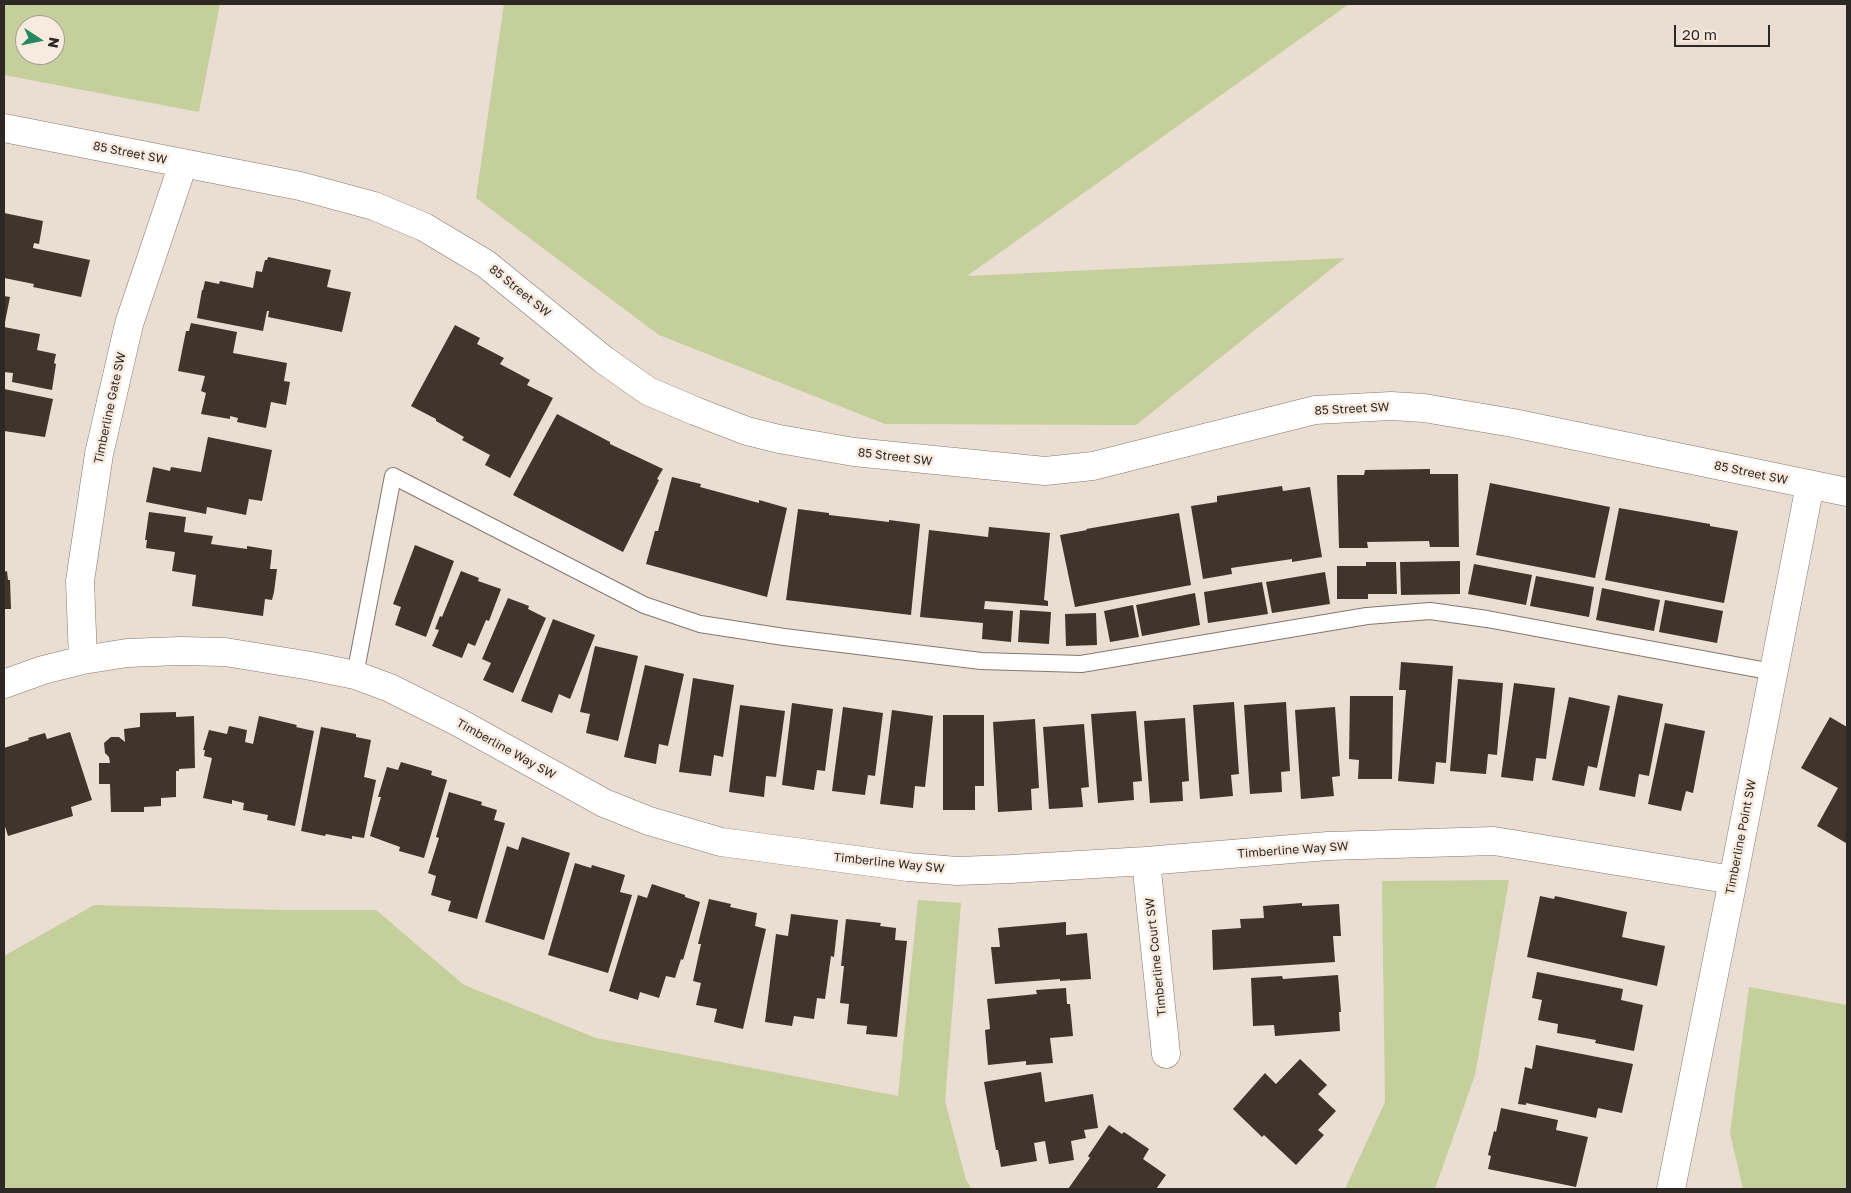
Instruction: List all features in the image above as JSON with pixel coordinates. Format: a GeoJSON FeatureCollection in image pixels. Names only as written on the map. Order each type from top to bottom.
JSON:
{"type":"FeatureCollection","features":[{"type":"Feature","properties":{"kind":"street","name":"85 Street SW"},"geometry":{"type":"LineString","coordinates":[[4,128],[300,186],[374,206],[424,227],[486,264],[604,360],[648,391],[747,431],[779,439],[864,453],[1045,471],[1093,466],[1314,410],[1391,406],[1432,410],[1513,423],[1847,492]]}},
{"type":"Feature","properties":{"kind":"street","name":"Timberline Gate SW"},"geometry":{"type":"LineString","coordinates":[[83,660],[80,581],[99,454],[128,324],[183,164]]}},
{"type":"Feature","properties":{"kind":"street","name":"Timberline Point SW"},"geometry":{"type":"LineString","coordinates":[[1671,1189],[1734,880],[1810,485]]}},
{"type":"Feature","properties":{"kind":"street","name":"Timberline Way SW"},"geometry":{"type":"LineString","coordinates":[[4,684],[43,670],[83,660],[127,653],[224,652],[311,666],[355,676],[390,688],[458,722],[604,803],[649,821],[721,842],[858,861],[957,871],[1146,861],[1328,846],[1494,841],[1734,880]]}},
{"type":"Feature","properties":{"kind":"street","name":"Timberline Court SW"},"geometry":{"type":"LineString","coordinates":[[1146,861],[1166,1054]]}},
{"type":"Feature","properties":{"kind":"lane"},"geometry":{"type":"LineString","coordinates":[[355,676],[393,476],[644,605],[700,624],[784,638],[981,661],[1081,664],[1367,616],[1430,611],[1487,619],[1773,672]]}},
{"type":"Feature","properties":{"kind":"green space"},"geometry":{"type":"Polygon","coordinates":[[[4,4],[220,4],[199,112],[4,75],[4,4]]]}},
{"type":"Feature","properties":{"kind":"green space"},"geometry":{"type":"Polygon","coordinates":[[[504,4],[1349,4],[967,276],[1345,258],[1136,425],[885,424],[659,335],[476,198],[504,4]]]}},
{"type":"Feature","properties":{"kind":"green space"},"geometry":{"type":"Polygon","coordinates":[[[1509,880],[1475,1075],[1435,1189],[1345,1189],[1385,1102],[1382,881],[1509,880]]]}},
{"type":"Feature","properties":{"kind":"green space"},"geometry":{"type":"Polygon","coordinates":[[[918,900],[961,903],[945,1101],[966,1180],[972,1189],[4,1189],[4,956],[94,905],[280,910],[376,910],[464,985],[596,1038],[898,1096],[918,900]]]}},
{"type":"Feature","properties":{"kind":"green space"},"geometry":{"type":"Polygon","coordinates":[[[1749,987],[1847,1005],[1847,1189],[1743,1189],[1730,1133],[1749,987]]]}},
{"type":"Feature","properties":{"kind":"building"},"geometry":{"type":"Polygon","coordinates":[[[4,213],[43,221],[39,244],[34,243],[33,248],[90,260],[81,297],[33,287],[34,284],[4,278],[4,213]]]}},
{"type":"Feature","properties":{"kind":"building"},"geometry":{"type":"Polygon","coordinates":[[[268,257],[331,270],[327,287],[351,292],[342,332],[268,317],[269,311],[267,311],[263,331],[197,318],[205,281],[219,284],[220,281],[253,288],[256,271],[262,272],[265,260],[268,257]]]}},
{"type":"Feature","properties":{"kind":"building"},"geometry":{"type":"Polygon","coordinates":[[[4,296],[10,297],[5,322],[4,322],[4,296]]]}},
{"type":"Feature","properties":{"kind":"building"},"geometry":{"type":"Polygon","coordinates":[[[191,323],[237,332],[233,353],[287,363],[284,381],[290,382],[286,405],[271,402],[266,428],[237,422],[238,418],[230,416],[230,419],[201,414],[206,393],[201,391],[205,376],[178,371],[186,331],[189,331],[191,323]]]}},
{"type":"Feature","properties":{"kind":"building"},"geometry":{"type":"Polygon","coordinates":[[[455,325],[480,338],[477,344],[504,358],[500,364],[530,380],[527,385],[553,398],[510,478],[485,465],[490,455],[462,440],[464,437],[436,421],[436,419],[411,406],[455,325]]]}},
{"type":"Feature","properties":{"kind":"building"},"geometry":{"type":"Polygon","coordinates":[[[4,327],[40,334],[37,350],[56,354],[52,390],[12,382],[13,373],[4,372],[4,327]]]}},
{"type":"Feature","properties":{"kind":"building"},"geometry":{"type":"Polygon","coordinates":[[[4,389],[53,399],[45,437],[4,431],[4,389]]]}},
{"type":"Feature","properties":{"kind":"building"},"geometry":{"type":"Polygon","coordinates":[[[557,414],[610,442],[610,444],[663,469],[623,552],[513,495],[557,414]]]}},
{"type":"Feature","properties":{"kind":"building"},"geometry":{"type":"Polygon","coordinates":[[[208,437],[272,450],[262,501],[249,499],[246,515],[207,507],[206,514],[146,502],[153,467],[170,471],[171,467],[201,472],[208,437]]]}},
{"type":"Feature","properties":{"kind":"building"},"geometry":{"type":"Polygon","coordinates":[[[1430,469],[1430,474],[1458,474],[1459,547],[1430,547],[1429,541],[1367,542],[1368,548],[1339,548],[1337,475],[1364,475],[1365,470],[1430,469]]]}},
{"type":"Feature","properties":{"kind":"building"},"geometry":{"type":"Polygon","coordinates":[[[672,477],[701,484],[700,487],[759,503],[759,500],[787,508],[767,597],[646,564],[655,531],[658,531],[672,477]]]}},
{"type":"Feature","properties":{"kind":"building"},"geometry":{"type":"Polygon","coordinates":[[[1490,483],[1610,507],[1595,578],[1476,555],[1490,483]]]}},
{"type":"Feature","properties":{"kind":"building"},"geometry":{"type":"Polygon","coordinates":[[[1282,486],[1283,491],[1310,487],[1322,557],[1292,562],[1292,559],[1231,568],[1232,574],[1203,579],[1191,506],[1217,502],[1217,496],[1282,486]]]}},
{"type":"Feature","properties":{"kind":"building"},"geometry":{"type":"Polygon","coordinates":[[[1619,508],[1710,524],[1710,526],[1738,531],[1724,603],[1605,580],[1619,508]]]}},
{"type":"Feature","properties":{"kind":"building"},"geometry":{"type":"Polygon","coordinates":[[[798,509],[829,513],[829,515],[920,524],[911,615],[786,600],[798,509]]]}},
{"type":"Feature","properties":{"kind":"building"},"geometry":{"type":"Polygon","coordinates":[[[149,512],[186,517],[184,532],[213,536],[211,544],[247,549],[247,546],[272,550],[270,569],[277,569],[274,592],[272,600],[265,599],[263,616],[192,606],[196,575],[172,571],[175,552],[146,548],[147,540],[145,540],[149,512]]]}},
{"type":"Feature","properties":{"kind":"building"},"geometry":{"type":"Polygon","coordinates":[[[1179,513],[1191,585],[1075,607],[1060,535],[1179,513]]]}},
{"type":"Feature","properties":{"kind":"building"},"geometry":{"type":"Polygon","coordinates":[[[989,527],[1050,533],[1044,600],[1048,601],[1048,606],[985,601],[984,609],[1013,611],[1011,642],[982,639],[983,623],[920,617],[929,530],[988,537],[989,527]]]}},
{"type":"Feature","properties":{"kind":"building"},"geometry":{"type":"Polygon","coordinates":[[[415,545],[454,561],[426,637],[395,625],[401,607],[393,604],[415,545]]]}},
{"type":"Feature","properties":{"kind":"building"},"geometry":{"type":"Polygon","coordinates":[[[1460,561],[1460,594],[1401,595],[1400,562],[1460,561]]]}},
{"type":"Feature","properties":{"kind":"building"},"geometry":{"type":"Polygon","coordinates":[[[1366,562],[1396,562],[1397,594],[1368,594],[1368,599],[1337,599],[1337,566],[1366,566],[1366,562]]]}},
{"type":"Feature","properties":{"kind":"building"},"geometry":{"type":"Polygon","coordinates":[[[1474,564],[1532,575],[1526,605],[1468,594],[1474,564]]]}},
{"type":"Feature","properties":{"kind":"building"},"geometry":{"type":"Polygon","coordinates":[[[7,571],[8,580],[10,580],[11,609],[4,609],[4,572],[7,571]]]}},
{"type":"Feature","properties":{"kind":"building"},"geometry":{"type":"Polygon","coordinates":[[[461,571],[479,578],[478,581],[501,589],[489,621],[486,620],[475,646],[468,643],[462,658],[432,646],[439,630],[435,629],[440,616],[442,617],[461,571]]]}},
{"type":"Feature","properties":{"kind":"building"},"geometry":{"type":"Polygon","coordinates":[[[1325,572],[1330,604],[1272,613],[1266,582],[1325,572]]]}},
{"type":"Feature","properties":{"kind":"building"},"geometry":{"type":"Polygon","coordinates":[[[1536,576],[1594,587],[1589,617],[1530,606],[1536,576]]]}},
{"type":"Feature","properties":{"kind":"building"},"geometry":{"type":"Polygon","coordinates":[[[1262,582],[1268,614],[1208,623],[1204,592],[1262,582]]]}},
{"type":"Feature","properties":{"kind":"building"},"geometry":{"type":"Polygon","coordinates":[[[1602,588],[1660,600],[1654,631],[1596,620],[1602,588]]]}},
{"type":"Feature","properties":{"kind":"building"},"geometry":{"type":"Polygon","coordinates":[[[1195,593],[1200,625],[1142,636],[1136,605],[1195,593]]]}},
{"type":"Feature","properties":{"kind":"building"},"geometry":{"type":"Polygon","coordinates":[[[508,598],[529,606],[528,609],[546,618],[513,693],[483,680],[491,663],[482,659],[508,598]]]}},
{"type":"Feature","properties":{"kind":"building"},"geometry":{"type":"Polygon","coordinates":[[[1665,600],[1723,611],[1717,643],[1659,632],[1665,600]]]}},
{"type":"Feature","properties":{"kind":"building"},"geometry":{"type":"Polygon","coordinates":[[[1133,605],[1139,637],[1110,642],[1104,611],[1133,605]]]}},
{"type":"Feature","properties":{"kind":"building"},"geometry":{"type":"Polygon","coordinates":[[[1020,610],[1051,612],[1049,644],[1018,642],[1020,610]]]}},
{"type":"Feature","properties":{"kind":"building"},"geometry":{"type":"Polygon","coordinates":[[[1096,613],[1097,645],[1066,646],[1065,614],[1096,613]]]}},
{"type":"Feature","properties":{"kind":"building"},"geometry":{"type":"Polygon","coordinates":[[[553,619],[595,635],[570,699],[559,694],[552,713],[521,701],[553,619]]]}},
{"type":"Feature","properties":{"kind":"building"},"geometry":{"type":"Polygon","coordinates":[[[595,646],[638,656],[618,741],[586,733],[590,714],[580,712],[595,646]]]}},
{"type":"Feature","properties":{"kind":"building"},"geometry":{"type":"Polygon","coordinates":[[[1401,662],[1453,666],[1446,763],[1436,762],[1434,784],[1398,781],[1406,690],[1399,690],[1401,662]]]}},
{"type":"Feature","properties":{"kind":"building"},"geometry":{"type":"Polygon","coordinates":[[[645,665],[684,674],[668,746],[659,744],[656,764],[624,757],[645,665]]]}},
{"type":"Feature","properties":{"kind":"building"},"geometry":{"type":"Polygon","coordinates":[[[693,678],[734,685],[723,757],[714,755],[711,776],[679,772],[693,678]]]}},
{"type":"Feature","properties":{"kind":"building"},"geometry":{"type":"Polygon","coordinates":[[[1458,679],[1503,683],[1497,755],[1488,754],[1486,774],[1450,771],[1458,679]]]}},
{"type":"Feature","properties":{"kind":"building"},"geometry":{"type":"Polygon","coordinates":[[[1514,683],[1555,688],[1546,759],[1536,758],[1533,781],[1501,777],[1514,683]]]}},
{"type":"Feature","properties":{"kind":"building"},"geometry":{"type":"Polygon","coordinates":[[[1618,695],[1663,704],[1649,776],[1639,774],[1635,797],[1599,790],[1618,695]]]}},
{"type":"Feature","properties":{"kind":"building"},"geometry":{"type":"Polygon","coordinates":[[[1350,696],[1393,696],[1392,779],[1358,779],[1359,760],[1349,759],[1350,696]]]}},
{"type":"Feature","properties":{"kind":"building"},"geometry":{"type":"Polygon","coordinates":[[[1569,697],[1610,706],[1597,768],[1588,766],[1584,786],[1552,780],[1569,697]]]}},
{"type":"Feature","properties":{"kind":"building"},"geometry":{"type":"Polygon","coordinates":[[[1234,702],[1239,774],[1231,775],[1233,796],[1200,799],[1193,705],[1234,702]]]}},
{"type":"Feature","properties":{"kind":"building"},"geometry":{"type":"Polygon","coordinates":[[[1286,702],[1290,771],[1281,772],[1282,792],[1250,794],[1244,705],[1286,702]]]}},
{"type":"Feature","properties":{"kind":"building"},"geometry":{"type":"Polygon","coordinates":[[[792,703],[833,709],[825,771],[817,770],[814,790],[782,785],[792,703]]]}},
{"type":"Feature","properties":{"kind":"building"},"geometry":{"type":"Polygon","coordinates":[[[740,705],[785,711],[776,777],[766,776],[764,797],[729,792],[740,705]]]}},
{"type":"Feature","properties":{"kind":"building"},"geometry":{"type":"Polygon","coordinates":[[[843,707],[883,713],[875,776],[868,775],[865,795],[832,791],[843,707]]]}},
{"type":"Feature","properties":{"kind":"building"},"geometry":{"type":"Polygon","coordinates":[[[1335,707],[1340,776],[1332,777],[1334,796],[1301,799],[1295,710],[1335,707]]]}},
{"type":"Feature","properties":{"kind":"building"},"geometry":{"type":"Polygon","coordinates":[[[892,710],[933,716],[925,787],[915,786],[913,808],[880,804],[892,710]]]}},
{"type":"Feature","properties":{"kind":"building"},"geometry":{"type":"Polygon","coordinates":[[[1136,711],[1142,781],[1133,782],[1134,800],[1098,803],[1091,714],[1136,711]]]}},
{"type":"Feature","properties":{"kind":"building"},"geometry":{"type":"Polygon","coordinates":[[[176,712],[176,717],[194,716],[195,768],[179,769],[179,771],[176,771],[176,797],[161,798],[161,806],[144,807],[144,812],[111,812],[110,784],[99,784],[99,763],[110,763],[109,757],[105,753],[104,743],[111,737],[119,737],[125,742],[124,729],[140,727],[140,713],[176,712]]]}},
{"type":"Feature","properties":{"kind":"building"},"geometry":{"type":"Polygon","coordinates":[[[943,715],[984,715],[984,786],[975,786],[975,810],[943,810],[943,715]]]}},
{"type":"Feature","properties":{"kind":"building"},"geometry":{"type":"Polygon","coordinates":[[[259,716],[314,731],[295,826],[267,820],[268,815],[243,810],[244,803],[232,800],[232,804],[203,798],[212,758],[204,756],[205,750],[203,750],[209,730],[227,734],[229,726],[247,730],[245,742],[253,744],[259,716]]]}},
{"type":"Feature","properties":{"kind":"building"},"geometry":{"type":"Polygon","coordinates":[[[1830,717],[1847,727],[1846,843],[1817,826],[1838,788],[1801,768],[1830,717]]]}},
{"type":"Feature","properties":{"kind":"building"},"geometry":{"type":"Polygon","coordinates":[[[1185,718],[1189,781],[1182,782],[1183,801],[1150,803],[1144,721],[1185,718]]]}},
{"type":"Feature","properties":{"kind":"building"},"geometry":{"type":"Polygon","coordinates":[[[1035,719],[1039,788],[1031,789],[1032,810],[998,812],[993,722],[1035,719]]]}},
{"type":"Feature","properties":{"kind":"building"},"geometry":{"type":"Polygon","coordinates":[[[1665,723],[1705,731],[1693,793],[1686,791],[1681,811],[1648,804],[1665,723]]]}},
{"type":"Feature","properties":{"kind":"building"},"geometry":{"type":"Polygon","coordinates":[[[1084,724],[1089,787],[1081,788],[1083,807],[1049,809],[1043,727],[1084,724]]]}},
{"type":"Feature","properties":{"kind":"building"},"geometry":{"type":"Polygon","coordinates":[[[321,727],[356,734],[356,737],[371,740],[364,777],[376,780],[364,838],[352,836],[352,839],[326,834],[325,836],[301,831],[321,727]]]}},
{"type":"Feature","properties":{"kind":"building"},"geometry":{"type":"Polygon","coordinates":[[[70,732],[92,800],[71,807],[73,816],[8,836],[4,823],[4,748],[45,733],[47,739],[70,732]]]}},
{"type":"Feature","properties":{"kind":"building"},"geometry":{"type":"Polygon","coordinates":[[[401,762],[432,771],[431,775],[447,780],[424,858],[399,851],[400,847],[370,836],[381,797],[378,797],[387,767],[398,770],[401,762]]]}},
{"type":"Feature","properties":{"kind":"building"},"geometry":{"type":"Polygon","coordinates":[[[449,792],[482,802],[481,805],[497,810],[494,820],[505,823],[477,919],[448,911],[451,901],[431,895],[436,876],[428,873],[439,838],[436,837],[449,792]]]}},
{"type":"Feature","properties":{"kind":"building"},"geometry":{"type":"Polygon","coordinates":[[[522,837],[570,853],[544,940],[485,922],[507,846],[518,850],[522,837]]]}},
{"type":"Feature","properties":{"kind":"building"},"geometry":{"type":"Polygon","coordinates":[[[575,863],[591,868],[592,865],[625,875],[620,892],[632,895],[608,973],[548,955],[575,863]]]}},
{"type":"Feature","properties":{"kind":"building"},"geometry":{"type":"Polygon","coordinates":[[[652,884],[700,902],[683,960],[681,959],[675,978],[666,976],[659,998],[640,992],[638,1000],[609,991],[638,895],[647,898],[652,884]]]}},
{"type":"Feature","properties":{"kind":"building"},"geometry":{"type":"Polygon","coordinates":[[[1540,896],[1554,899],[1555,896],[1627,912],[1622,937],[1665,946],[1657,986],[1527,957],[1540,896]]]}},
{"type":"Feature","properties":{"kind":"building"},"geometry":{"type":"Polygon","coordinates":[[[709,899],[731,904],[730,907],[757,913],[755,926],[766,929],[743,1029],[714,1022],[717,1009],[696,1005],[701,983],[693,981],[701,944],[698,944],[709,899]]]}},
{"type":"Feature","properties":{"kind":"building"},"geometry":{"type":"Polygon","coordinates":[[[1302,903],[1302,906],[1339,904],[1341,936],[1333,936],[1335,962],[1213,970],[1212,930],[1241,928],[1240,919],[1264,918],[1263,906],[1302,903]]]}},
{"type":"Feature","properties":{"kind":"building"},"geometry":{"type":"Polygon","coordinates":[[[791,914],[838,920],[834,957],[831,956],[825,999],[817,998],[814,1019],[794,1016],[792,1026],[765,1022],[776,934],[788,936],[791,914]]]}},
{"type":"Feature","properties":{"kind":"building"},"geometry":{"type":"Polygon","coordinates":[[[846,919],[881,923],[880,926],[896,928],[895,940],[907,941],[897,1037],[866,1034],[867,1026],[847,1024],[849,1004],[840,1003],[844,966],[841,966],[846,919]]]}},
{"type":"Feature","properties":{"kind":"building"},"geometry":{"type":"Polygon","coordinates":[[[1066,922],[1066,935],[1087,933],[1091,979],[1060,981],[1060,979],[995,984],[991,947],[1000,947],[998,928],[1066,922]]]}},
{"type":"Feature","properties":{"kind":"building"},"geometry":{"type":"Polygon","coordinates":[[[1537,972],[1623,989],[1621,1000],[1643,1005],[1634,1051],[1595,1043],[1596,1040],[1557,1033],[1558,1024],[1538,1020],[1542,1000],[1532,998],[1537,972]]]}},
{"type":"Feature","properties":{"kind":"building"},"geometry":{"type":"Polygon","coordinates":[[[1338,975],[1341,1012],[1339,1012],[1340,1031],[1275,1036],[1274,1025],[1253,1026],[1251,978],[1282,976],[1283,979],[1338,975]]]}},
{"type":"Feature","properties":{"kind":"building"},"geometry":{"type":"Polygon","coordinates":[[[1066,988],[1067,1004],[1070,1004],[1073,1036],[1050,1038],[1053,1063],[1026,1065],[1026,1061],[988,1065],[985,1030],[990,1029],[987,999],[1037,994],[1036,990],[1066,988]]]}},
{"type":"Feature","properties":{"kind":"building"},"geometry":{"type":"Polygon","coordinates":[[[1536,1045],[1633,1064],[1622,1113],[1598,1108],[1596,1118],[1526,1103],[1526,1105],[1518,1104],[1525,1067],[1532,1069],[1536,1045]]]}},
{"type":"Feature","properties":{"kind":"building"},"geometry":{"type":"Polygon","coordinates":[[[1300,1059],[1327,1085],[1318,1094],[1336,1111],[1318,1130],[1324,1135],[1296,1165],[1264,1135],[1262,1137],[1233,1109],[1265,1073],[1276,1084],[1300,1059]]]}},
{"type":"Feature","properties":{"kind":"building"},"geometry":{"type":"Polygon","coordinates":[[[1041,1072],[1045,1102],[1093,1094],[1098,1128],[1084,1130],[1086,1138],[1071,1141],[1074,1160],[1049,1164],[1045,1141],[1034,1143],[1037,1161],[1001,1167],[998,1150],[996,1150],[984,1082],[1041,1072]]]}},
{"type":"Feature","properties":{"kind":"building"},"geometry":{"type":"Polygon","coordinates":[[[1501,1108],[1558,1120],[1556,1130],[1588,1137],[1576,1187],[1488,1169],[1491,1156],[1488,1155],[1494,1131],[1496,1132],[1501,1108]]]}},
{"type":"Feature","properties":{"kind":"building"},"geometry":{"type":"Polygon","coordinates":[[[1109,1125],[1122,1134],[1124,1132],[1149,1149],[1143,1159],[1166,1175],[1156,1189],[1068,1189],[1090,1158],[1088,1156],[1109,1125]]]}}]}
